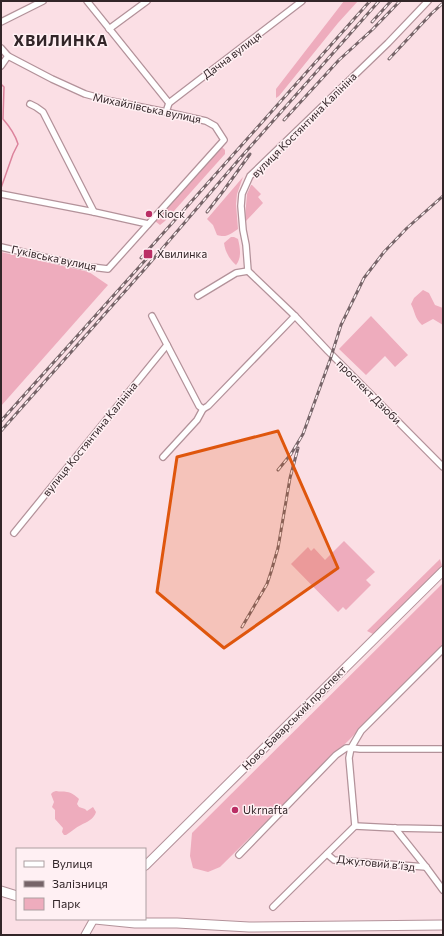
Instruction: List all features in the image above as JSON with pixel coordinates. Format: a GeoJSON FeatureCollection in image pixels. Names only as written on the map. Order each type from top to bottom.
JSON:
{"type":"FeatureCollection","features":[{"type":"Feature","properties":{"kind":"highway"},"geometry":{"type":"LineString","coordinates":[[1,891],[16,896]]}},
{"type":"Feature","properties":{"kind":"highway"},"geometry":{"type":"LineString","coordinates":[[1,898],[16,902]]}},
{"type":"Feature","properties":{"kind":"highway"},"geometry":{"type":"LineString","coordinates":[[103,920],[135,924],[249,927],[443,926]]}},
{"type":"Feature","properties":{"kind":"main road","name":"Ново-Баварський проспект"},"geometry":{"type":"LineString","coordinates":[[146,865],[443,571]]}},
{"type":"Feature","properties":{"kind":"street"},"geometry":{"type":"LineString","coordinates":[[1,22],[43,1]]}},
{"type":"Feature","properties":{"kind":"street"},"geometry":{"type":"LineString","coordinates":[[87,1],[168,103],[166,112]]}},
{"type":"Feature","properties":{"kind":"street"},"geometry":{"type":"LineString","coordinates":[[109,29],[147,1]]}},
{"type":"Feature","properties":{"kind":"street","name":"Дачна вулиця"},"geometry":{"type":"LineString","coordinates":[[168,103],[302,1]]}},
{"type":"Feature","properties":{"kind":"street","name":"вулиця Костянтина Калініна"},"geometry":{"type":"LineString","coordinates":[[248,271],[240,206],[242,194],[250,176],[388,43],[428,1]]}},
{"type":"Feature","properties":{"kind":"street","name":"Михайлівська вулиця"},"geometry":{"type":"LineString","coordinates":[[1,48],[8,56],[85,94],[206,121],[215,126],[224,140],[148,224]]}},
{"type":"Feature","properties":{"kind":"street"},"geometry":{"type":"LineString","coordinates":[[1,66],[8,56]]}},
{"type":"Feature","properties":{"kind":"street"},"geometry":{"type":"LineString","coordinates":[[30,104],[43,112],[94,212]]}},
{"type":"Feature","properties":{"kind":"street"},"geometry":{"type":"LineString","coordinates":[[1,194],[148,224]]}},
{"type":"Feature","properties":{"kind":"street","name":"Гуківська вулиця"},"geometry":{"type":"LineString","coordinates":[[1,246],[84,266],[108,269],[148,224]]}},
{"type":"Feature","properties":{"kind":"street"},"geometry":{"type":"LineString","coordinates":[[163,456],[197,420],[203,409],[208,406],[295,316],[248,271],[236,273],[198,296]]}},
{"type":"Feature","properties":{"kind":"street"},"geometry":{"type":"LineString","coordinates":[[152,316],[199,406],[203,409]]}},
{"type":"Feature","properties":{"kind":"street","name":"проспект Дзюби"},"geometry":{"type":"LineString","coordinates":[[295,316],[443,467]]}},
{"type":"Feature","properties":{"kind":"street","name":"вулиця Костянтина Калініна"},"geometry":{"type":"LineString","coordinates":[[14,533],[167,345]]}},
{"type":"Feature","properties":{"kind":"street"},"geometry":{"type":"LineString","coordinates":[[356,826],[349,758],[351,748],[361,731],[443,649]]}},
{"type":"Feature","properties":{"kind":"street"},"geometry":{"type":"LineString","coordinates":[[239,855],[336,755],[346,748],[443,749]]}},
{"type":"Feature","properties":{"kind":"street"},"geometry":{"type":"LineString","coordinates":[[273,907],[356,826],[443,829]]}},
{"type":"Feature","properties":{"kind":"street"},"geometry":{"type":"LineString","coordinates":[[395,828],[443,890]]}},
{"type":"Feature","properties":{"kind":"street","name":"Джутовий в’їзд"},"geometry":{"type":"LineString","coordinates":[[327,854],[334,860],[426,867]]}},
{"type":"Feature","properties":{"kind":"street"},"geometry":{"type":"LineString","coordinates":[[85,935],[94,920]]}},
{"type":"Feature","properties":{"kind":"highlighted area"},"geometry":{"type":"Polygon","coordinates":[[[278,431],[338,568],[224,648],[157,592],[177,457],[278,431]]]}},
{"type":"Feature","properties":{"kind":"green space"},"geometry":{"type":"Polygon","coordinates":[[[344,1],[358,1],[276,98],[276,89],[344,1]]]}},
{"type":"Feature","properties":{"kind":"green space"},"geometry":{"type":"Polygon","coordinates":[[[222,147],[225,150],[225,154],[165,221],[160,225],[155,221],[222,147]]]}},
{"type":"Feature","properties":{"kind":"green space"},"geometry":{"type":"Polygon","coordinates":[[[243,177],[237,194],[236,204],[238,229],[226,236],[217,235],[213,225],[207,219],[243,177]]]}},
{"type":"Feature","properties":{"kind":"green space"},"geometry":{"type":"Polygon","coordinates":[[[251,185],[261,194],[258,197],[263,203],[246,221],[247,194],[251,185]]]}},
{"type":"Feature","properties":{"kind":"green space"},"geometry":{"type":"Polygon","coordinates":[[[231,237],[238,239],[240,256],[236,265],[229,258],[224,243],[231,237]]]}},
{"type":"Feature","properties":{"kind":"green space"},"geometry":{"type":"Polygon","coordinates":[[[1,252],[89,272],[108,285],[1,406],[1,252]]]}},
{"type":"Feature","properties":{"kind":"green space"},"geometry":{"type":"Polygon","coordinates":[[[423,290],[429,293],[435,305],[443,308],[443,325],[433,319],[422,325],[415,315],[411,304],[414,298],[423,290]]]}},
{"type":"Feature","properties":{"kind":"green space"},"geometry":{"type":"Polygon","coordinates":[[[371,316],[408,355],[395,367],[385,356],[366,375],[339,349],[371,316]]]}},
{"type":"Feature","properties":{"kind":"green space"},"geometry":{"type":"Polygon","coordinates":[[[344,541],[375,572],[366,580],[371,585],[346,610],[343,607],[338,612],[291,564],[308,547],[311,551],[314,548],[325,560],[344,541]]]}},
{"type":"Feature","properties":{"kind":"green space"},"geometry":{"type":"Polygon","coordinates":[[[440,559],[442,566],[373,634],[367,631],[440,559]]]}},
{"type":"Feature","properties":{"kind":"green space"},"geometry":{"type":"Polygon","coordinates":[[[443,583],[443,645],[220,867],[208,872],[193,868],[190,856],[192,833],[443,583]]]}},
{"type":"Feature","properties":{"kind":"green space"},"geometry":{"type":"Polygon","coordinates":[[[56,791],[69,792],[73,794],[79,799],[77,804],[79,807],[87,811],[93,807],[96,812],[94,817],[64,835],[62,832],[63,828],[55,819],[55,810],[52,807],[54,802],[51,794],[56,791]]]}},
{"type":"Feature","properties":{"kind":"waterway"},"geometry":{"type":"LineString","coordinates":[[1,188],[18,144],[12,131],[3,119],[4,87],[2,85]]}},
{"type":"Feature","properties":{"kind":"railway"},"geometry":{"type":"LineString","coordinates":[[141,258],[370,1]]}},
{"type":"Feature","properties":{"kind":"railway"},"geometry":{"type":"LineString","coordinates":[[1,431],[379,1]]}},
{"type":"Feature","properties":{"kind":"railway"},"geometry":{"type":"LineString","coordinates":[[372,22],[391,1]]}},
{"type":"Feature","properties":{"kind":"railway"},"geometry":{"type":"LineString","coordinates":[[284,120],[339,60],[373,29],[400,1]]}},
{"type":"Feature","properties":{"kind":"railway"},"geometry":{"type":"LineString","coordinates":[[389,59],[443,3]]}},
{"type":"Feature","properties":{"kind":"railway"},"geometry":{"type":"LineString","coordinates":[[207,212],[250,154]]}},
{"type":"Feature","properties":{"kind":"railway"},"geometry":{"type":"LineString","coordinates":[[278,470],[291,454],[303,434],[341,325],[364,278],[384,252],[407,228],[443,196]]}},
{"type":"Feature","properties":{"kind":"railway"},"geometry":{"type":"LineString","coordinates":[[1,421],[149,256]]}},
{"type":"Feature","properties":{"kind":"railway"},"geometry":{"type":"LineString","coordinates":[[242,627],[267,584],[271,572],[278,548],[290,478],[298,448]]}},
{"type":"Feature","properties":{"kind":"place","name":"Кіоск"},"geometry":{"type":"Point","coordinates":[149,214]}},
{"type":"Feature","properties":{"kind":"place","name":"Хвилинка"},"geometry":{"type":"Point","coordinates":[148,254]}},
{"type":"Feature","properties":{"kind":"place","name":"Ukrnafta"},"geometry":{"type":"Point","coordinates":[235,810]}},
{"type":"Feature","properties":{"kind":"district","name":"ХВИЛИНКА"},"geometry":{"type":"Point","coordinates":[61,41]}}]}
